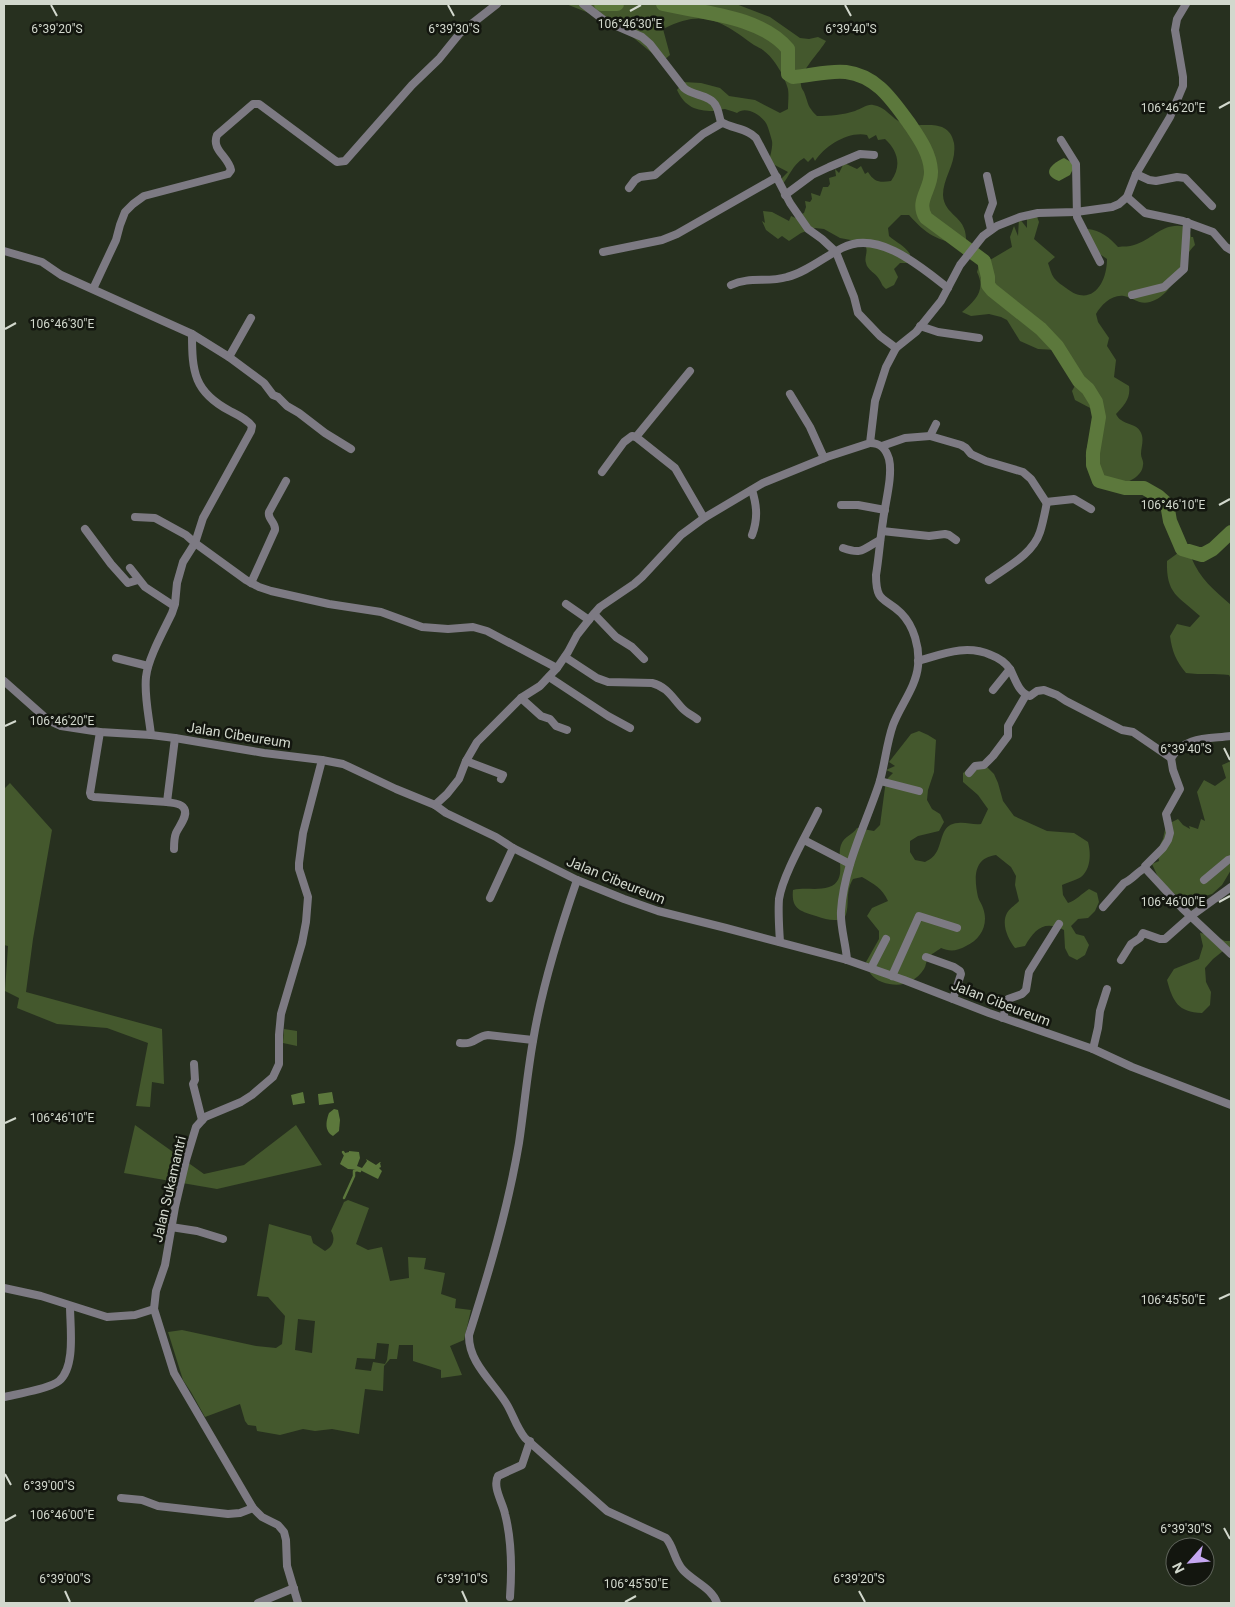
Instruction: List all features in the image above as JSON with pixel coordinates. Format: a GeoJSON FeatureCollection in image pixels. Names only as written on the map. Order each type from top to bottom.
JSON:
{"type":"FeatureCollection","features":[{"type":"Feature","properties":{"kind":"street"},"geometry":{"type":"LineString","coordinates":[[93,289],[116,240],[125,212],[133,204],[144,196],[228,174],[231,170],[230,164],[217,149],[215,140],[217,135],[253,104],[259,104],[337,162],[345,161],[412,85],[439,59],[460,33],[497,4]]}},
{"type":"Feature","properties":{"kind":"street"},"geometry":{"type":"LineString","coordinates":[[583,4],[605,21],[642,37],[650,44],[684,88],[714,103],[722,123],[754,135],[785,195],[808,229],[836,252],[854,297],[858,313],[880,336],[896,348]]}},
{"type":"Feature","properties":{"kind":"street"},"geometry":{"type":"LineString","coordinates":[[870,442],[878,389],[886,367],[896,348],[906,341],[941,300],[967,254],[977,241],[991,229],[1028,215],[1050,212],[1076,212],[1112,207],[1127,197],[1136,174],[1170,116],[1183,86],[1175,30],[1176,19],[1186,4]]}},
{"type":"Feature","properties":{"kind":"street"},"geometry":{"type":"LineString","coordinates":[[629,188],[640,177],[655,175],[706,132],[722,123]]}},
{"type":"Feature","properties":{"kind":"street"},"geometry":{"type":"LineString","coordinates":[[1061,140],[1076,164],[1076,212],[1079,222],[1100,262]]}},
{"type":"Feature","properties":{"kind":"street"},"geometry":{"type":"LineString","coordinates":[[785,195],[812,175],[829,167],[860,154],[874,155]]}},
{"type":"Feature","properties":{"kind":"street"},"geometry":{"type":"LineString","coordinates":[[1136,174],[1156,181],[1177,177],[1185,178],[1212,206]]}},
{"type":"Feature","properties":{"kind":"street"},"geometry":{"type":"LineString","coordinates":[[987,176],[993,200],[988,216],[991,229]]}},
{"type":"Feature","properties":{"kind":"street"},"geometry":{"type":"LineString","coordinates":[[603,252],[662,240],[677,234],[777,177]]}},
{"type":"Feature","properties":{"kind":"street"},"geometry":{"type":"LineString","coordinates":[[1127,197],[1145,213],[1187,222],[1213,232],[1231,250]]}},
{"type":"Feature","properties":{"kind":"street"},"geometry":{"type":"LineString","coordinates":[[1132,295],[1164,287],[1184,269],[1187,222]]}},
{"type":"Feature","properties":{"kind":"street"},"geometry":{"type":"LineString","coordinates":[[730,285],[753,279],[771,280],[788,277],[842,248],[856,244],[867,244],[891,249],[916,264],[948,288]]}},
{"type":"Feature","properties":{"kind":"street"},"geometry":{"type":"LineString","coordinates":[[4,251],[42,262],[61,275],[192,334],[229,357],[264,384],[273,395],[287,406],[299,412],[325,433],[351,449]]}},
{"type":"Feature","properties":{"kind":"street"},"geometry":{"type":"LineString","coordinates":[[229,357],[251,318]]}},
{"type":"Feature","properties":{"kind":"street"},"geometry":{"type":"LineString","coordinates":[[920,326],[938,332],[979,338]]}},
{"type":"Feature","properties":{"kind":"street"},"geometry":{"type":"LineString","coordinates":[[152,735],[146,689],[148,666],[174,606],[179,573],[183,562],[195,543],[203,518],[251,432],[252,426],[248,421],[216,404],[201,387],[194,369],[192,334]]}},
{"type":"Feature","properties":{"kind":"street"},"geometry":{"type":"LineString","coordinates":[[636,437],[690,371]]}},
{"type":"Feature","properties":{"kind":"street"},"geometry":{"type":"LineString","coordinates":[[790,394],[810,428],[824,458]]}},
{"type":"Feature","properties":{"kind":"street"},"geometry":{"type":"LineString","coordinates":[[930,436],[936,424]]}},
{"type":"Feature","properties":{"kind":"street"},"geometry":{"type":"LineString","coordinates":[[602,472],[626,440],[631,436],[636,437],[675,468],[704,518]]}},
{"type":"Feature","properties":{"kind":"street"},"geometry":{"type":"LineString","coordinates":[[882,446],[905,438],[930,436],[961,445],[971,454],[986,461],[1022,472],[1031,478],[1047,502]]}},
{"type":"Feature","properties":{"kind":"street"},"geometry":{"type":"LineString","coordinates":[[435,805],[453,788],[477,742],[521,698],[540,686],[557,668],[591,617],[608,601],[634,584],[681,535],[704,518],[763,483],[824,458],[870,442],[876,443],[882,446],[889,459],[890,469],[876,575],[878,591],[883,600],[906,619],[915,638],[918,661],[915,680],[901,707],[887,744],[880,781],[850,864],[841,912],[847,960]]}},
{"type":"Feature","properties":{"kind":"street"},"geometry":{"type":"LineString","coordinates":[[251,583],[275,530],[269,512],[286,481]]}},
{"type":"Feature","properties":{"kind":"street"},"geometry":{"type":"LineString","coordinates":[[752,490],[756,502],[756,519],[752,535]]}},
{"type":"Feature","properties":{"kind":"street"},"geometry":{"type":"LineString","coordinates":[[1047,502],[1074,499],[1091,509]]}},
{"type":"Feature","properties":{"kind":"street"},"geometry":{"type":"LineString","coordinates":[[989,580],[1024,555],[1035,542],[1040,532],[1047,502]]}},
{"type":"Feature","properties":{"kind":"street"},"geometry":{"type":"LineString","coordinates":[[841,505],[858,505],[885,510]]}},
{"type":"Feature","properties":{"kind":"street"},"geometry":{"type":"LineString","coordinates":[[135,517],[155,518],[188,536],[251,583],[271,591],[330,604],[381,612],[422,627],[448,629],[472,627],[487,631],[557,668]]}},
{"type":"Feature","properties":{"kind":"street"},"geometry":{"type":"LineString","coordinates":[[85,529],[128,583],[138,580]]}},
{"type":"Feature","properties":{"kind":"street"},"geometry":{"type":"LineString","coordinates":[[882,531],[929,536],[945,534],[956,540]]}},
{"type":"Feature","properties":{"kind":"street"},"geometry":{"type":"LineString","coordinates":[[843,548],[860,552],[880,540]]}},
{"type":"Feature","properties":{"kind":"street"},"geometry":{"type":"LineString","coordinates":[[130,568],[145,587],[174,606]]}},
{"type":"Feature","properties":{"kind":"street"},"geometry":{"type":"LineString","coordinates":[[566,604],[591,617],[632,647],[644,659]]}},
{"type":"Feature","properties":{"kind":"street"},"geometry":{"type":"LineString","coordinates":[[918,661],[954,650],[985,652],[999,658],[1010,669],[1026,695],[1030,696],[1044,690],[1056,695],[1122,730],[1133,732],[1171,758]]}},
{"type":"Feature","properties":{"kind":"street"},"geometry":{"type":"LineString","coordinates":[[565,657],[596,678],[608,682],[652,683],[658,685],[668,691],[684,710],[697,719]]}},
{"type":"Feature","properties":{"kind":"street"},"geometry":{"type":"LineString","coordinates":[[116,658],[148,666]]}},
{"type":"Feature","properties":{"kind":"street"},"geometry":{"type":"LineString","coordinates":[[993,690],[1010,669]]}},
{"type":"Feature","properties":{"kind":"street"},"geometry":{"type":"LineString","coordinates":[[549,676],[608,716],[630,728]]}},
{"type":"Feature","properties":{"kind":"street","name":"Jalan Cibeureum"},"geometry":{"type":"LineString","coordinates":[[6,686],[54,723],[61,726],[100,732],[175,738],[343,764],[435,805],[446,813],[489,833],[513,848],[577,880],[658,911],[780,942],[871,968],[1003,1018],[1093,1049],[1132,1067],[1231,1105]]}},
{"type":"Feature","properties":{"kind":"street"},"geometry":{"type":"LineString","coordinates":[[969,773],[975,766],[984,765],[1008,736],[1008,726],[1026,695]]}},
{"type":"Feature","properties":{"kind":"street"},"geometry":{"type":"LineString","coordinates":[[521,698],[541,716],[550,719],[556,726],[567,730]]}},
{"type":"Feature","properties":{"kind":"street"},"geometry":{"type":"LineString","coordinates":[[100,732],[91,796],[167,802],[183,806],[184,819],[175,836],[174,850]]}},
{"type":"Feature","properties":{"kind":"street"},"geometry":{"type":"LineString","coordinates":[[1103,906],[1124,883],[1145,868],[1165,846],[1170,837],[1166,814],[1180,789],[1172,770],[1171,758],[1177,750],[1194,741],[1231,736]]}},
{"type":"Feature","properties":{"kind":"street"},"geometry":{"type":"LineString","coordinates":[[167,802],[175,738]]}},
{"type":"Feature","properties":{"kind":"street"},"geometry":{"type":"LineString","coordinates":[[194,1064],[195,1080],[193,1084],[202,1120],[212,1113],[241,1102],[252,1095],[273,1077],[279,1064],[281,1014],[302,943],[306,922],[308,897],[301,877],[299,863],[303,833],[322,760]]}},
{"type":"Feature","properties":{"kind":"street"},"geometry":{"type":"LineString","coordinates":[[466,761],[503,775],[501,779]]}},
{"type":"Feature","properties":{"kind":"street"},"geometry":{"type":"LineString","coordinates":[[880,781],[919,791]]}},
{"type":"Feature","properties":{"kind":"street"},"geometry":{"type":"LineString","coordinates":[[780,942],[780,897],[790,867],[818,811]]}},
{"type":"Feature","properties":{"kind":"street"},"geometry":{"type":"LineString","coordinates":[[804,840],[850,864]]}},
{"type":"Feature","properties":{"kind":"street"},"geometry":{"type":"LineString","coordinates":[[490,898],[513,848]]}},
{"type":"Feature","properties":{"kind":"street"},"geometry":{"type":"LineString","coordinates":[[1204,880],[1228,860],[1231,860]]}},
{"type":"Feature","properties":{"kind":"street"},"geometry":{"type":"LineString","coordinates":[[1145,868],[1231,954]]}},
{"type":"Feature","properties":{"kind":"street"},"geometry":{"type":"LineString","coordinates":[[577,880],[551,964],[533,1040],[518,1144],[496,1248],[469,1342],[478,1365],[506,1404],[521,1432],[607,1511],[666,1538],[677,1563],[710,1592],[717,1603]]}},
{"type":"Feature","properties":{"kind":"street"},"geometry":{"type":"LineString","coordinates":[[1120,960],[1131,944],[1144,933],[1165,939],[1191,916],[1231,887]]}},
{"type":"Feature","properties":{"kind":"street"},"geometry":{"type":"LineString","coordinates":[[892,976],[920,912],[957,928]]}},
{"type":"Feature","properties":{"kind":"street"},"geometry":{"type":"LineString","coordinates":[[1003,1018],[1008,999],[1022,994],[1026,990],[1029,972],[1059,924]]}},
{"type":"Feature","properties":{"kind":"street"},"geometry":{"type":"LineString","coordinates":[[871,968],[886,939]]}},
{"type":"Feature","properties":{"kind":"street"},"geometry":{"type":"LineString","coordinates":[[926,957],[960,971],[961,974],[953,999]]}},
{"type":"Feature","properties":{"kind":"street"},"geometry":{"type":"LineString","coordinates":[[1093,1049],[1106,990]]}},
{"type":"Feature","properties":{"kind":"street"},"geometry":{"type":"LineString","coordinates":[[460,1043],[468,1044],[484,1035],[533,1040]]}},
{"type":"Feature","properties":{"kind":"street","name":"Jalan Sukamantri"},"geometry":{"type":"LineString","coordinates":[[202,1120],[196,1127],[186,1160],[171,1227],[165,1265],[156,1291],[154,1309],[174,1373],[253,1508],[262,1517],[278,1525],[284,1532],[287,1566],[298,1603]]}},
{"type":"Feature","properties":{"kind":"street"},"geometry":{"type":"LineString","coordinates":[[171,1227],[197,1231],[223,1239]]}},
{"type":"Feature","properties":{"kind":"street"},"geometry":{"type":"LineString","coordinates":[[4,1288],[41,1296],[106,1317],[135,1315],[154,1309]]}},
{"type":"Feature","properties":{"kind":"street"},"geometry":{"type":"LineString","coordinates":[[4,1398],[61,1380],[69,1365],[70,1306]]}},
{"type":"Feature","properties":{"kind":"street"},"geometry":{"type":"LineString","coordinates":[[510,1597],[511,1550],[505,1514],[495,1482],[498,1476],[522,1465],[530,1441]]}},
{"type":"Feature","properties":{"kind":"street"},"geometry":{"type":"LineString","coordinates":[[121,1498],[142,1500],[158,1506],[228,1514],[240,1513],[253,1508]]}},
{"type":"Feature","properties":{"kind":"street"},"geometry":{"type":"LineString","coordinates":[[258,1603],[294,1588]]}},
{"type":"Feature","properties":{"kind":"shaded area"},"geometry":{"type":"Polygon","coordinates":[[[566,4],[736,4],[770,17],[800,38],[818,37],[826,41],[806,69],[801,80],[801,87],[811,110],[817,116],[832,115],[873,105],[885,110],[902,123],[909,125],[932,125],[946,129],[951,134],[954,143],[954,157],[945,182],[944,202],[963,226],[966,240],[962,244],[939,239],[927,232],[909,215],[901,215],[888,228],[889,236],[903,246],[910,254],[908,263],[900,263],[894,269],[898,277],[894,285],[886,289],[867,265],[866,247],[856,241],[840,238],[824,229],[815,228],[801,233],[789,241],[782,236],[778,239],[766,230],[762,221],[765,223],[763,211],[772,212],[789,221],[791,216],[798,219],[799,215],[804,213],[805,201],[810,202],[812,199],[811,193],[820,196],[823,187],[828,187],[830,184],[829,178],[836,176],[835,169],[839,173],[844,163],[857,169],[861,166],[865,174],[868,172],[878,181],[891,181],[897,170],[897,159],[893,149],[885,139],[878,140],[876,135],[869,139],[867,135],[860,134],[838,141],[819,155],[815,161],[813,157],[808,162],[804,158],[800,161],[781,186],[781,179],[788,172],[769,162],[772,141],[767,125],[762,118],[745,110],[737,113],[725,109],[713,111],[696,109],[687,104],[677,90],[683,82],[701,83],[720,88],[729,96],[755,100],[780,113],[788,109],[788,89],[779,68],[768,54],[722,24],[711,20],[690,19],[663,29],[670,55],[664,60],[612,23],[566,4]]]}},
{"type":"Feature","properties":{"kind":"shaded area"},"geometry":{"type":"Polygon","coordinates":[[[1064,158],[1071,162],[1074,167],[1070,175],[1059,181],[1053,178],[1049,172],[1055,163],[1064,158]]]}},
{"type":"Feature","properties":{"kind":"shaded area"},"geometry":{"type":"Polygon","coordinates":[[[1027,213],[1036,214],[1039,222],[1034,239],[1055,257],[1048,263],[1051,273],[1061,285],[1075,294],[1090,294],[1096,290],[1101,284],[1106,268],[1107,259],[1091,248],[1086,231],[1088,229],[1104,235],[1118,247],[1134,245],[1173,226],[1189,228],[1191,237],[1193,237],[1195,245],[1184,260],[1171,285],[1159,298],[1143,303],[1124,296],[1111,298],[1096,314],[1098,322],[1109,338],[1107,346],[1116,360],[1114,377],[1129,386],[1128,398],[1116,414],[1123,422],[1138,429],[1142,437],[1141,454],[1143,464],[1141,471],[1127,482],[1114,485],[1102,483],[1096,479],[1089,469],[1086,451],[1092,428],[1092,409],[1075,400],[1072,391],[1077,382],[1064,356],[1056,350],[1038,349],[1020,341],[1007,320],[1001,317],[989,314],[971,316],[962,312],[972,303],[980,289],[980,278],[977,272],[980,262],[990,260],[1012,247],[1010,237],[1014,226],[1018,236],[1019,218],[1027,228],[1027,213]]]}},
{"type":"Feature","properties":{"kind":"shaded area"},"geometry":{"type":"Polygon","coordinates":[[[1178,553],[1191,557],[1203,578],[1231,605],[1231,679],[1229,675],[1186,673],[1175,656],[1170,636],[1177,624],[1190,627],[1200,616],[1180,599],[1171,588],[1167,572],[1167,561],[1178,553]]]}},
{"type":"Feature","properties":{"kind":"shaded area"},"geometry":{"type":"Polygon","coordinates":[[[919,731],[936,740],[934,772],[927,800],[932,809],[940,814],[944,822],[939,831],[918,836],[910,841],[910,852],[915,860],[925,862],[936,854],[944,832],[949,826],[961,823],[981,824],[988,809],[978,795],[963,782],[963,773],[970,768],[987,767],[994,774],[1003,801],[1014,816],[1047,831],[1074,833],[1088,842],[1090,856],[1087,870],[1079,878],[1062,885],[1063,895],[1068,903],[1089,889],[1097,893],[1099,902],[1095,911],[1088,918],[1078,919],[1071,926],[1076,934],[1084,936],[1089,945],[1085,955],[1077,960],[1069,956],[1065,948],[1064,930],[1051,926],[1046,926],[1036,931],[1025,946],[1015,948],[1005,927],[1005,917],[1008,911],[1019,901],[1015,885],[1016,876],[1011,867],[996,855],[983,860],[977,870],[978,898],[985,914],[984,925],[980,935],[960,949],[947,950],[941,948],[928,958],[925,968],[916,978],[906,983],[894,985],[882,982],[873,977],[867,966],[866,962],[879,939],[879,931],[867,916],[872,908],[888,901],[874,884],[862,877],[853,879],[850,885],[844,919],[833,920],[823,918],[802,911],[795,906],[793,890],[824,888],[835,884],[840,874],[840,851],[844,840],[857,828],[874,831],[880,825],[886,780],[893,773],[886,770],[895,766],[889,762],[911,734],[919,731]]]}},
{"type":"Feature","properties":{"kind":"shaded area"},"geometry":{"type":"Polygon","coordinates":[[[1231,761],[1231,870],[1222,885],[1212,894],[1189,901],[1177,896],[1155,877],[1158,877],[1152,864],[1159,861],[1157,851],[1163,839],[1166,825],[1178,819],[1190,829],[1189,826],[1198,829],[1201,819],[1205,821],[1197,792],[1204,780],[1215,786],[1226,778],[1222,765],[1231,761]]]}},
{"type":"Feature","properties":{"kind":"shaded area"},"geometry":{"type":"Polygon","coordinates":[[[10,783],[52,830],[26,992],[162,1029],[164,1084],[152,1082],[150,1107],[136,1106],[148,1043],[107,1028],[57,1024],[17,1008],[19,998],[5,991],[8,946],[4,945],[4,789],[10,783]]]}},
{"type":"Feature","properties":{"kind":"shaded area"},"geometry":{"type":"Polygon","coordinates":[[[1200,933],[1231,941],[1231,952],[1223,951],[1205,968],[1206,982],[1211,992],[1210,1005],[1202,1013],[1187,1011],[1182,1008],[1174,1000],[1167,980],[1174,969],[1199,959],[1203,946],[1200,933]]]}},
{"type":"Feature","properties":{"kind":"shaded area"},"geometry":{"type":"Polygon","coordinates":[[[284,1029],[297,1031],[297,1046],[283,1043],[284,1029]]]}},
{"type":"Feature","properties":{"kind":"shaded area"},"geometry":{"type":"Polygon","coordinates":[[[303,1092],[305,1103],[293,1105],[291,1095],[303,1092]]]}},
{"type":"Feature","properties":{"kind":"shaded area"},"geometry":{"type":"Polygon","coordinates":[[[332,1092],[334,1103],[319,1105],[318,1094],[332,1092]]]}},
{"type":"Feature","properties":{"kind":"shaded area"},"geometry":{"type":"Polygon","coordinates":[[[334,1109],[338,1110],[340,1120],[339,1131],[333,1136],[327,1129],[327,1122],[329,1113],[334,1109]]]}},
{"type":"Feature","properties":{"kind":"shaded area"},"geometry":{"type":"Polygon","coordinates":[[[135,1125],[204,1174],[244,1165],[296,1125],[322,1165],[217,1189],[124,1173],[135,1125]]]}},
{"type":"Feature","properties":{"kind":"shaded area"},"geometry":{"type":"Polygon","coordinates":[[[349,1151],[359,1152],[360,1158],[357,1166],[362,1168],[367,1161],[366,1159],[376,1165],[381,1162],[381,1167],[379,1168],[382,1171],[378,1179],[360,1170],[348,1169],[340,1164],[345,1153],[349,1151]]]}},
{"type":"Feature","properties":{"kind":"shaded area"},"geometry":{"type":"Polygon","coordinates":[[[348,1200],[369,1208],[356,1244],[368,1250],[382,1247],[390,1281],[409,1278],[408,1257],[426,1258],[424,1269],[445,1273],[441,1294],[456,1299],[455,1308],[471,1310],[464,1340],[450,1346],[462,1375],[441,1378],[441,1370],[413,1361],[413,1345],[399,1345],[397,1359],[390,1359],[384,1366],[383,1391],[365,1389],[359,1434],[332,1429],[315,1431],[303,1429],[280,1435],[257,1431],[256,1426],[248,1425],[245,1421],[240,1404],[205,1417],[183,1380],[168,1332],[182,1330],[256,1346],[276,1348],[282,1344],[285,1316],[268,1297],[257,1296],[269,1224],[311,1236],[313,1243],[325,1251],[333,1243],[331,1231],[344,1202],[348,1200]],[[298,1319],[295,1350],[312,1353],[315,1321],[298,1319]],[[377,1343],[375,1359],[357,1358],[355,1369],[371,1371],[373,1362],[385,1364],[389,1344],[377,1343]]]}},
{"type":"Feature","properties":{"kind":"waterway"},"geometry":{"type":"LineString","coordinates":[[601,4],[617,4]]}},
{"type":"Feature","properties":{"kind":"waterway"},"geometry":{"type":"LineString","coordinates":[[663,4],[713,13],[763,29],[788,49],[788,74],[793,77],[846,72],[867,78],[883,90],[909,123],[929,158],[931,177],[922,206],[926,218],[984,261],[988,285],[1041,329],[1057,346],[1079,381],[1088,389],[1096,402],[1099,417],[1093,465],[1099,481],[1125,488],[1144,488],[1158,496],[1167,504],[1170,521],[1182,549],[1202,555],[1213,549],[1231,532]]}},
{"type":"Feature","properties":{"kind":"waterway"},"geometry":{"type":"LineString","coordinates":[[344,1198],[354,1176],[354,1171],[360,1171]]}}]}
